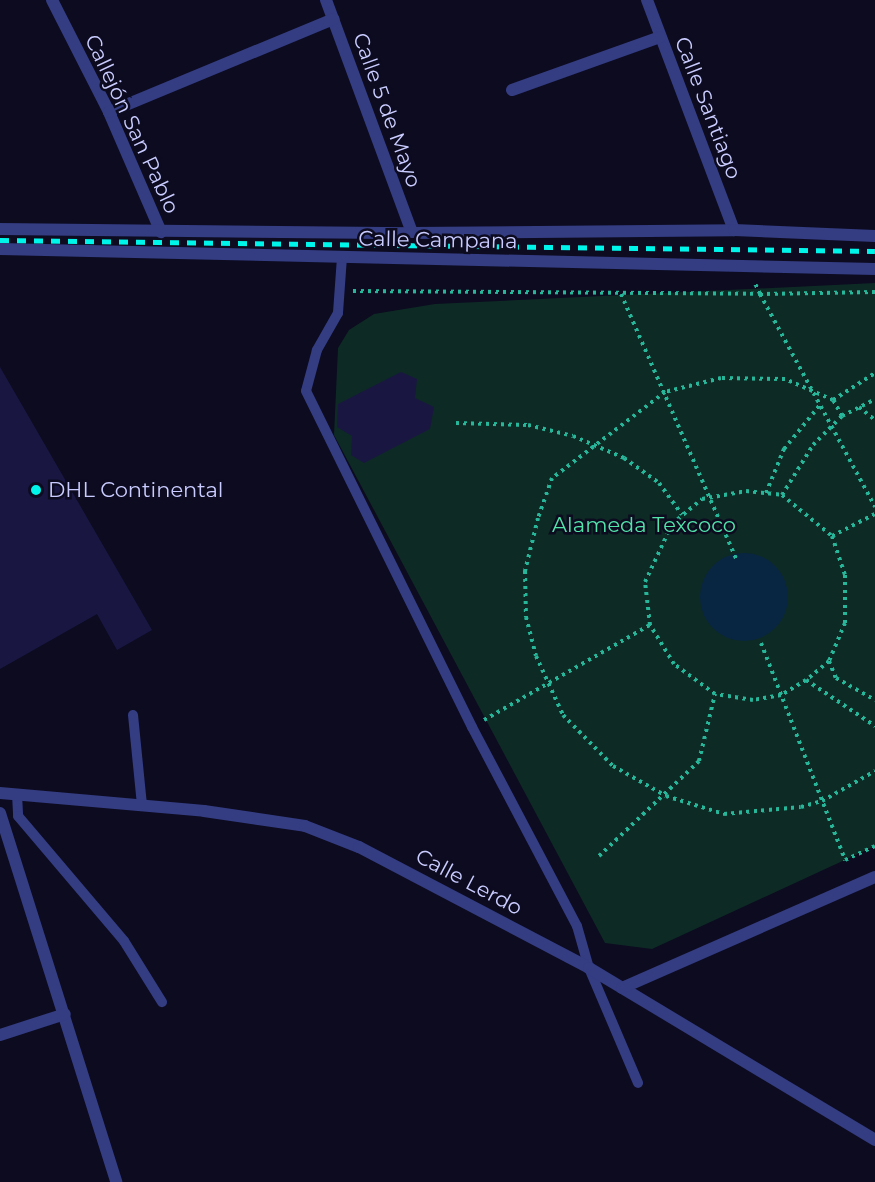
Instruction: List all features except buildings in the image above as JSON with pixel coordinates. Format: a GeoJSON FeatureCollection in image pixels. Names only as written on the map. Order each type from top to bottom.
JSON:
{"type":"FeatureCollection","features":[{"type":"Feature","properties":{"kind":"street","name":"Callejón San Pablo"},"geometry":{"type":"LineString","coordinates":[[52,0],[109,112],[161,232]]}},
{"type":"Feature","properties":{"kind":"street","name":"Calle 5 de Mayo"},"geometry":{"type":"LineString","coordinates":[[326,0],[412,233]]}},
{"type":"Feature","properties":{"kind":"street","name":"Calle Santiago"},"geometry":{"type":"LineString","coordinates":[[647,0],[734,230]]}},
{"type":"Feature","properties":{"kind":"street"},"geometry":{"type":"LineString","coordinates":[[109,112],[334,19]]}},
{"type":"Feature","properties":{"kind":"street"},"geometry":{"type":"LineString","coordinates":[[512,90],[660,37]]}},
{"type":"Feature","properties":{"kind":"street","name":"Calle Campana"},"geometry":{"type":"LineString","coordinates":[[0,229],[412,233],[734,230],[875,236]]}},
{"type":"Feature","properties":{"kind":"street","name":"Calle Campana"},"geometry":{"type":"LineString","coordinates":[[0,249],[875,269]]}},
{"type":"Feature","properties":{"kind":"street","name":"Calle Lerdo"},"geometry":{"type":"LineString","coordinates":[[0,793],[142,805],[305,826],[358,847],[589,968],[875,1140]]}},
{"type":"Feature","properties":{"kind":"street"},"geometry":{"type":"LineString","coordinates":[[0,813],[116,1182]]}},
{"type":"Feature","properties":{"kind":"street"},"geometry":{"type":"LineString","coordinates":[[622,988],[875,877]]}},
{"type":"Feature","properties":{"kind":"street"},"geometry":{"type":"LineString","coordinates":[[0,1035],[65,1014]]}},
{"type":"Feature","properties":{"kind":"lane"},"geometry":{"type":"LineString","coordinates":[[342,257],[338,313],[317,350],[306,391],[472,727],[577,926],[589,968],[638,1083]]}},
{"type":"Feature","properties":{"kind":"lane"},"geometry":{"type":"LineString","coordinates":[[133,715],[142,805]]}},
{"type":"Feature","properties":{"kind":"lane"},"geometry":{"type":"LineString","coordinates":[[17,794],[18,816],[124,941],[162,1002]]}},
{"type":"Feature","properties":{"kind":"path"},"geometry":{"type":"LineString","coordinates":[[747,266],[875,507]]}},
{"type":"Feature","properties":{"kind":"path"},"geometry":{"type":"LineString","coordinates":[[339,290],[621,294],[875,292]]}},
{"type":"Feature","properties":{"kind":"path"},"geometry":{"type":"LineString","coordinates":[[621,294],[736,559]]}},
{"type":"Feature","properties":{"kind":"path"},"geometry":{"type":"LineString","coordinates":[[833,400],[875,373]]}},
{"type":"Feature","properties":{"kind":"path"},"geometry":{"type":"LineString","coordinates":[[842,416],[833,400],[785,379],[752,376],[686,384],[665,392],[552,478],[538,518],[525,571],[526,617],[548,683],[564,715],[613,766],[666,796],[724,814],[801,807],[822,801],[875,771]]}},
{"type":"Feature","properties":{"kind":"path"},"geometry":{"type":"LineString","coordinates":[[782,495],[813,445],[842,416],[875,399]]}},
{"type":"Feature","properties":{"kind":"path"},"geometry":{"type":"LineString","coordinates":[[766,493],[784,449],[820,405]]}},
{"type":"Feature","properties":{"kind":"path"},"geometry":{"type":"LineString","coordinates":[[859,407],[875,420]]}},
{"type":"Feature","properties":{"kind":"path"},"geometry":{"type":"LineString","coordinates":[[456,423],[528,425],[594,445],[624,458],[659,483],[682,515]]}},
{"type":"Feature","properties":{"kind":"path"},"geometry":{"type":"LineString","coordinates":[[766,493],[782,495],[832,536],[844,575],[845,623],[829,661],[806,681],[781,695],[753,700],[715,694],[674,664],[650,625],[645,582],[672,524],[710,496],[766,493]]}},
{"type":"Feature","properties":{"kind":"path"},"geometry":{"type":"LineString","coordinates":[[832,536],[875,514]]}},
{"type":"Feature","properties":{"kind":"path"},"geometry":{"type":"LineString","coordinates":[[472,727],[650,625]]}},
{"type":"Feature","properties":{"kind":"path"},"geometry":{"type":"LineString","coordinates":[[760,643],[845,860],[875,846]]}},
{"type":"Feature","properties":{"kind":"path"},"geometry":{"type":"LineString","coordinates":[[829,661],[836,678],[875,700]]}},
{"type":"Feature","properties":{"kind":"path"},"geometry":{"type":"LineString","coordinates":[[806,681],[875,726]]}},
{"type":"Feature","properties":{"kind":"path"},"geometry":{"type":"LineString","coordinates":[[599,856],[666,796],[699,761],[715,694]]}},
{"type":"Feature","properties":{"kind":"green space","name":"Alameda Texcoco"},"geometry":{"type":"Polygon","coordinates":[[[875,283],[875,846],[652,949],[605,943],[334,435],[338,348],[349,330],[374,314],[435,304],[875,283]]]}},
{"type":"Feature","properties":{"kind":"water"},"geometry":{"type":"Polygon","coordinates":[[[744,553],[769,560],[781,572],[788,597],[781,622],[769,634],[744,641],[719,634],[707,622],[700,597],[707,572],[719,560],[744,553]]]}},
{"type":"Feature","properties":{"kind":"railway"},"geometry":{"type":"LineString","coordinates":[[0,240],[875,251]]}},
{"type":"Feature","properties":{"kind":"place","name":"DHL Continental"},"geometry":{"type":"Point","coordinates":[36,490]}}]}
